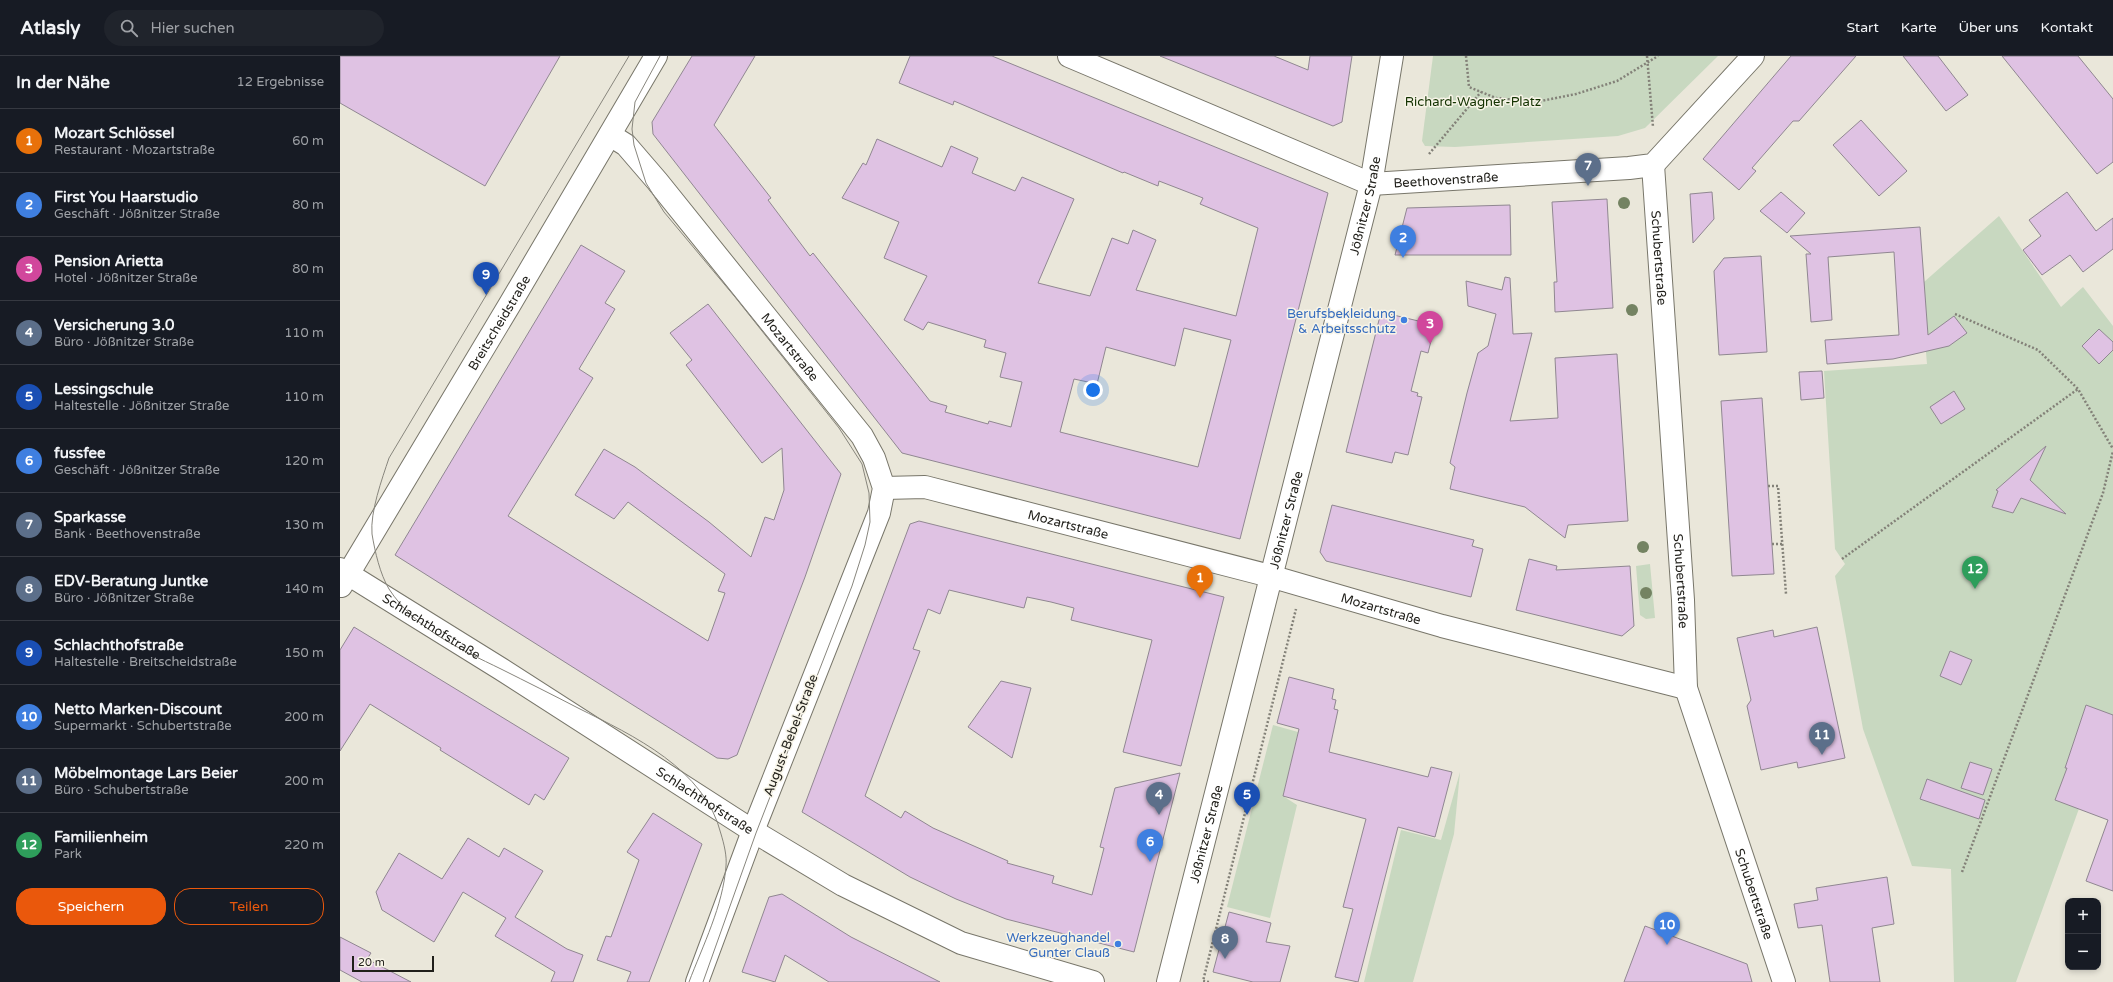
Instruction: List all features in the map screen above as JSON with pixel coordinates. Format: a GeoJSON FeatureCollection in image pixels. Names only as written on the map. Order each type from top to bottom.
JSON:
{"type":"FeatureCollection","features":[{"type":"Feature","properties":{"kind":"street","name":"Breitscheidstraße"},"geometry":{"type":"LineString","coordinates":[[343,577],[610,135],[656,56]]}},
{"type":"Feature","properties":{"kind":"street","name":"Beethovenstraße"},"geometry":{"type":"LineString","coordinates":[[1068,56],[1371,184],[1629,168],[1653,165]]}},
{"type":"Feature","properties":{"kind":"street","name":"Jößnitzer Straße"},"geometry":{"type":"LineString","coordinates":[[1168,982],[1214,808],[1270,576],[1371,184],[1392,56]]}},
{"type":"Feature","properties":{"kind":"street"},"geometry":{"type":"LineString","coordinates":[[1653,165],[1753,56]]}},
{"type":"Feature","properties":{"kind":"street","name":"Mozartstraße"},"geometry":{"type":"LineString","coordinates":[[610,135],[626,145],[657,180],[862,436],[874,458],[884,488],[924,488],[1270,576],[1442,626],[1686,688]]}},
{"type":"Feature","properties":{"kind":"street","name":"Schubertstraße"},"geometry":{"type":"LineString","coordinates":[[1653,165],[1683,600],[1686,688],[1784,982]]}},
{"type":"Feature","properties":{"kind":"street","name":"August-Bebel-Straße"},"geometry":{"type":"LineString","coordinates":[[697,982],[753,831],[879,513],[884,488]]}},
{"type":"Feature","properties":{"kind":"street","name":"Schlachthofstraße"},"geometry":{"type":"LineString","coordinates":[[343,577],[501,669],[753,831],[843,885],[961,943],[1093,982]]}},
{"type":"Feature","properties":{"kind":"path"},"geometry":{"type":"LineString","coordinates":[[1466,56],[1469,86],[1496,98],[1536,102],[1576,94],[1618,81],[1658,56]]}},
{"type":"Feature","properties":{"kind":"path"},"geometry":{"type":"LineString","coordinates":[[1647,56],[1649,62],[1653,165]]}},
{"type":"Feature","properties":{"kind":"path"},"geometry":{"type":"LineString","coordinates":[[1407,181],[1481,92]]}},
{"type":"Feature","properties":{"kind":"path"},"geometry":{"type":"LineString","coordinates":[[1955,314],[2038,350],[2078,389],[2113,450],[2103,493],[1962,872]]}},
{"type":"Feature","properties":{"kind":"path"},"geometry":{"type":"LineString","coordinates":[[1842,559],[2078,389]]}},
{"type":"Feature","properties":{"kind":"path"},"geometry":{"type":"LineString","coordinates":[[1768,486],[1778,486],[1786,594]]}},
{"type":"Feature","properties":{"kind":"path"},"geometry":{"type":"LineString","coordinates":[[1772,544],[1782,544]]}},
{"type":"Feature","properties":{"kind":"path"},"geometry":{"type":"LineString","coordinates":[[1209,982],[1203,981],[1302,585]]}},
{"type":"Feature","properties":{"kind":"green space","name":"Richard-Wagner-Platz"},"geometry":{"type":"Polygon","coordinates":[[[1433,56],[1718,56],[1645,128],[1618,136],[1455,147],[1425,146],[1422,141],[1433,56]]]}},
{"type":"Feature","properties":{"kind":"green space"},"geometry":{"type":"Polygon","coordinates":[[[1999,216],[2061,307],[2083,287],[2113,326],[2113,715],[2016,982],[1954,982],[1951,869],[1912,866],[1863,729],[1835,576],[1845,564],[1835,549],[1824,371],[1927,364],[1922,306],[1924,282],[1999,216]]]}},
{"type":"Feature","properties":{"kind":"green space"},"geometry":{"type":"Polygon","coordinates":[[[1650,564],[1655,618],[1646,619],[1640,615],[1636,566],[1650,564]]]}},
{"type":"Feature","properties":{"kind":"green space"},"geometry":{"type":"Polygon","coordinates":[[[1273,725],[1298,732],[1283,796],[1297,805],[1270,918],[1227,907],[1273,725]]]}},
{"type":"Feature","properties":{"kind":"green space"},"geometry":{"type":"Polygon","coordinates":[[[1460,772],[1454,834],[1413,982],[1364,982],[1401,830],[1441,840],[1460,772]]]}},
{"type":"Feature","properties":{"kind":"building"},"geometry":{"type":"Polygon","coordinates":[[[340,56],[560,56],[485,186],[340,103],[340,56]]]}},
{"type":"Feature","properties":{"kind":"building"},"geometry":{"type":"Polygon","coordinates":[[[692,56],[755,56],[714,125],[771,198],[768,200],[810,256],[813,253],[930,401],[947,406],[945,412],[988,424],[989,421],[1011,427],[1022,382],[1000,377],[1006,353],[984,347],[986,340],[928,322],[923,330],[904,320],[927,276],[884,258],[899,222],[842,198],[863,163],[866,165],[877,139],[942,167],[951,146],[978,158],[972,173],[1015,191],[1022,177],[1074,199],[1038,283],[1090,296],[1112,238],[1128,244],[1133,230],[1156,240],[1136,290],[1236,316],[1258,228],[1200,204],[1203,198],[1159,181],[1158,186],[1124,172],[1123,173],[954,101],[953,105],[899,83],[910,56],[992,56],[1328,193],[1240,539],[902,453],[653,134],[652,122],[692,56]],[[1184,328],[1175,366],[1106,347],[1097,384],[1074,379],[1060,432],[1198,467],[1231,340],[1184,328]]]}},
{"type":"Feature","properties":{"kind":"building"},"geometry":{"type":"Polygon","coordinates":[[[1160,56],[1274,56],[1308,70],[1310,56],[1352,56],[1342,122],[1333,126],[1160,56]]]}},
{"type":"Feature","properties":{"kind":"building"},"geometry":{"type":"Polygon","coordinates":[[[1791,56],[1856,56],[1799,121],[1793,121],[1752,168],[1756,171],[1739,190],[1703,159],[1791,56]]]}},
{"type":"Feature","properties":{"kind":"building"},"geometry":{"type":"Polygon","coordinates":[[[1903,56],[1938,56],[1968,95],[1946,111],[1903,56]]]}},
{"type":"Feature","properties":{"kind":"building"},"geometry":{"type":"Polygon","coordinates":[[[2002,56],[2078,56],[2113,99],[2113,162],[2097,174],[2002,56]]]}},
{"type":"Feature","properties":{"kind":"building"},"geometry":{"type":"Polygon","coordinates":[[[1861,120],[1907,171],[1879,196],[1833,145],[1861,120]]]}},
{"type":"Feature","properties":{"kind":"building"},"geometry":{"type":"Polygon","coordinates":[[[1712,192],[1714,219],[1693,243],[1690,194],[1712,192]]]}},
{"type":"Feature","properties":{"kind":"building"},"geometry":{"type":"Polygon","coordinates":[[[1781,192],[1805,213],[1787,233],[1760,211],[1781,192]]]}},
{"type":"Feature","properties":{"kind":"building"},"geometry":{"type":"Polygon","coordinates":[[[2067,192],[2096,231],[2113,218],[2113,249],[2083,272],[2070,255],[2042,275],[2023,250],[2041,236],[2029,220],[2067,192]]]}},
{"type":"Feature","properties":{"kind":"building"},"geometry":{"type":"Polygon","coordinates":[[[1607,199],[1613,308],[1555,312],[1554,282],[1557,282],[1552,202],[1607,199]]]}},
{"type":"Feature","properties":{"kind":"building"},"geometry":{"type":"Polygon","coordinates":[[[1510,205],[1511,255],[1395,255],[1407,208],[1510,205]]]}},
{"type":"Feature","properties":{"kind":"building"},"geometry":{"type":"Polygon","coordinates":[[[1920,227],[1928,335],[1954,316],[1967,333],[1949,346],[1893,359],[1827,364],[1825,340],[1899,335],[1894,252],[1828,257],[1832,320],[1811,322],[1806,254],[1811,254],[1790,236],[1920,227]]]}},
{"type":"Feature","properties":{"kind":"building"},"geometry":{"type":"Polygon","coordinates":[[[581,245],[625,271],[605,303],[615,309],[579,369],[593,378],[508,516],[708,641],[725,593],[718,591],[725,574],[628,502],[614,519],[575,495],[604,449],[635,467],[709,522],[751,557],[765,517],[774,520],[784,490],[782,448],[762,463],[686,365],[692,360],[670,333],[708,304],[841,474],[805,577],[737,755],[728,759],[717,758],[395,555],[581,245]]]}},
{"type":"Feature","properties":{"kind":"building"},"geometry":{"type":"Polygon","coordinates":[[[1761,256],[1767,352],[1719,355],[1714,271],[1724,258],[1761,256]]]}},
{"type":"Feature","properties":{"kind":"building"},"geometry":{"type":"Polygon","coordinates":[[[1505,277],[1510,278],[1513,334],[1532,333],[1510,421],[1558,418],[1555,358],[1617,354],[1628,521],[1568,525],[1565,538],[1525,507],[1450,489],[1455,467],[1450,463],[1467,393],[1478,353],[1488,346],[1496,314],[1468,306],[1466,281],[1502,290],[1505,277]]]}},
{"type":"Feature","properties":{"kind":"building"},"geometry":{"type":"Polygon","coordinates":[[[1381,312],[1435,325],[1428,353],[1421,351],[1411,391],[1418,393],[1417,396],[1422,397],[1408,455],[1395,452],[1392,463],[1346,452],[1381,312]]]}},
{"type":"Feature","properties":{"kind":"building"},"geometry":{"type":"Polygon","coordinates":[[[2099,329],[2113,342],[2113,350],[2099,364],[2082,346],[2099,329]]]}},
{"type":"Feature","properties":{"kind":"building"},"geometry":{"type":"Polygon","coordinates":[[[1822,371],[1824,398],[1801,400],[1799,372],[1822,371]]]}},
{"type":"Feature","properties":{"kind":"building"},"geometry":{"type":"Polygon","coordinates":[[[1954,391],[1965,409],[1941,424],[1930,407],[1954,391]]]}},
{"type":"Feature","properties":{"kind":"building"},"geometry":{"type":"Polygon","coordinates":[[[1762,398],[1774,574],[1732,576],[1721,401],[1762,398]]]}},
{"type":"Feature","properties":{"kind":"building"},"geometry":{"type":"Polygon","coordinates":[[[2046,446],[2030,480],[2066,514],[2021,498],[2013,513],[1992,507],[1998,491],[1996,490],[2046,446]]]}},
{"type":"Feature","properties":{"kind":"building"},"geometry":{"type":"Polygon","coordinates":[[[1332,505],[1474,540],[1472,546],[1483,549],[1471,597],[1326,561],[1320,552],[1332,505]]]}},
{"type":"Feature","properties":{"kind":"building"},"geometry":{"type":"Polygon","coordinates":[[[919,521],[1224,597],[1181,766],[1123,752],[1152,640],[1071,620],[1074,608],[1051,602],[1027,597],[1024,608],[949,590],[940,614],[928,609],[913,649],[920,651],[865,796],[901,818],[905,811],[933,828],[1008,861],[1007,863],[1054,876],[1052,883],[1092,895],[1104,848],[1100,847],[1115,788],[1180,773],[1134,952],[1006,919],[956,899],[910,877],[802,812],[910,524],[919,521]]]}},
{"type":"Feature","properties":{"kind":"building"},"geometry":{"type":"Polygon","coordinates":[[[1529,559],[1557,566],[1556,570],[1630,566],[1634,626],[1622,636],[1516,610],[1529,559]]]}},
{"type":"Feature","properties":{"kind":"building"},"geometry":{"type":"Polygon","coordinates":[[[354,627],[569,758],[544,800],[535,794],[529,805],[440,750],[441,748],[370,704],[340,751],[340,650],[354,627]]]}},
{"type":"Feature","properties":{"kind":"building"},"geometry":{"type":"Polygon","coordinates":[[[1817,627],[1845,758],[1798,768],[1797,762],[1761,770],[1747,706],[1751,700],[1737,638],[1773,630],[1774,637],[1817,627]]]}},
{"type":"Feature","properties":{"kind":"building"},"geometry":{"type":"Polygon","coordinates":[[[1950,651],[1972,660],[1961,685],[1940,676],[1950,651]]]}},
{"type":"Feature","properties":{"kind":"building"},"geometry":{"type":"Polygon","coordinates":[[[1289,677],[1334,689],[1332,699],[1336,700],[1334,709],[1338,710],[1329,752],[1428,777],[1431,767],[1452,772],[1435,837],[1398,827],[1358,982],[1335,977],[1353,909],[1343,907],[1366,819],[1283,796],[1299,729],[1277,723],[1289,677]]]}},
{"type":"Feature","properties":{"kind":"building"},"geometry":{"type":"Polygon","coordinates":[[[1001,681],[1031,688],[1012,758],[968,727],[1001,681]]]}},
{"type":"Feature","properties":{"kind":"building"},"geometry":{"type":"Polygon","coordinates":[[[2086,705],[2113,715],[2113,891],[2086,881],[2108,820],[2055,800],[2067,768],[2065,768],[2086,705]]]}},
{"type":"Feature","properties":{"kind":"building"},"geometry":{"type":"Polygon","coordinates":[[[1970,762],[1992,769],[1983,795],[1961,788],[1970,762]]]}},
{"type":"Feature","properties":{"kind":"building"},"geometry":{"type":"Polygon","coordinates":[[[1927,779],[1985,800],[1979,819],[1920,799],[1927,779]]]}},
{"type":"Feature","properties":{"kind":"building"},"geometry":{"type":"Polygon","coordinates":[[[653,813],[702,844],[649,982],[627,982],[631,972],[597,960],[606,936],[611,937],[639,860],[627,852],[653,813]]]}},
{"type":"Feature","properties":{"kind":"building"},"geometry":{"type":"Polygon","coordinates":[[[468,838],[499,857],[504,848],[543,871],[515,917],[567,949],[583,955],[573,982],[551,982],[555,972],[495,936],[506,918],[463,892],[434,942],[382,910],[376,892],[399,853],[442,879],[468,838]]]}},
{"type":"Feature","properties":{"kind":"building"},"geometry":{"type":"Polygon","coordinates":[[[1887,877],[1894,924],[1872,928],[1880,982],[1830,982],[1822,925],[1798,928],[1794,904],[1818,900],[1816,888],[1887,877]]]}},
{"type":"Feature","properties":{"kind":"building"},"geometry":{"type":"Polygon","coordinates":[[[782,894],[851,937],[940,982],[829,982],[785,955],[775,982],[742,972],[769,897],[782,894]]]}},
{"type":"Feature","properties":{"kind":"building"},"geometry":{"type":"Polygon","coordinates":[[[1229,912],[1271,923],[1266,942],[1290,946],[1280,982],[1253,982],[1213,972],[1229,912]]]}},
{"type":"Feature","properties":{"kind":"building"},"geometry":{"type":"Polygon","coordinates":[[[1645,926],[1747,964],[1752,982],[1624,982],[1645,926]]]}},
{"type":"Feature","properties":{"kind":"building"},"geometry":{"type":"Polygon","coordinates":[[[340,937],[371,953],[367,959],[411,982],[362,982],[340,970],[340,937]]]}},
{"type":"Feature","properties":{"kind":"tram line"},"geometry":{"type":"LineString","coordinates":[[629,56],[389,458],[375,506],[372,534],[378,563],[389,589],[412,616],[425,627],[470,654],[622,730],[644,743],[683,773],[700,791],[713,811],[721,834],[726,854],[726,866],[717,911],[689,982]]}},
{"type":"Feature","properties":{"kind":"tram line"},"geometry":{"type":"LineString","coordinates":[[660,56],[635,102],[632,129],[634,145],[646,183],[664,212],[735,297],[839,428],[862,464],[869,493],[870,522],[865,545],[852,586],[756,833],[703,982]]}},
{"type":"Feature","properties":{"kind":"place","name":"Sparkasse"},"geometry":{"type":"Point","coordinates":[1588,186]}},
{"type":"Feature","properties":{"kind":"place","name":"First You Haarstudio"},"geometry":{"type":"Point","coordinates":[1403,258]}},
{"type":"Feature","properties":{"kind":"place","name":"Schlachthofstraße"},"geometry":{"type":"Point","coordinates":[486,295]}},
{"type":"Feature","properties":{"kind":"place","name":"Berufsbekleidung & Arbeitsschutz"},"geometry":{"type":"Point","coordinates":[1404,320]}},
{"type":"Feature","properties":{"kind":"place","name":"Pension Arietta"},"geometry":{"type":"Point","coordinates":[1430,344]}},
{"type":"Feature","properties":{"kind":"place","name":"Familienheim"},"geometry":{"type":"Point","coordinates":[1975,589]}},
{"type":"Feature","properties":{"kind":"place","name":"Mozart Schlössel"},"geometry":{"type":"Point","coordinates":[1200,598]}},
{"type":"Feature","properties":{"kind":"place","name":"Möbelmontage Lars Beier"},"geometry":{"type":"Point","coordinates":[1822,755]}},
{"type":"Feature","properties":{"kind":"place","name":"Versicherung 3.0"},"geometry":{"type":"Point","coordinates":[1159,815]}},
{"type":"Feature","properties":{"kind":"place","name":"Lessingschule"},"geometry":{"type":"Point","coordinates":[1247,815]}},
{"type":"Feature","properties":{"kind":"place","name":"fussfee"},"geometry":{"type":"Point","coordinates":[1150,862]}},
{"type":"Feature","properties":{"kind":"place","name":"Werkzeughandel Gunter Clauß"},"geometry":{"type":"Point","coordinates":[1118,944]}},
{"type":"Feature","properties":{"kind":"place","name":"Netto Marken-Discount"},"geometry":{"type":"Point","coordinates":[1667,945]}},
{"type":"Feature","properties":{"kind":"place","name":"EDV-Beratung Juntke"},"geometry":{"type":"Point","coordinates":[1225,959]}}]}
